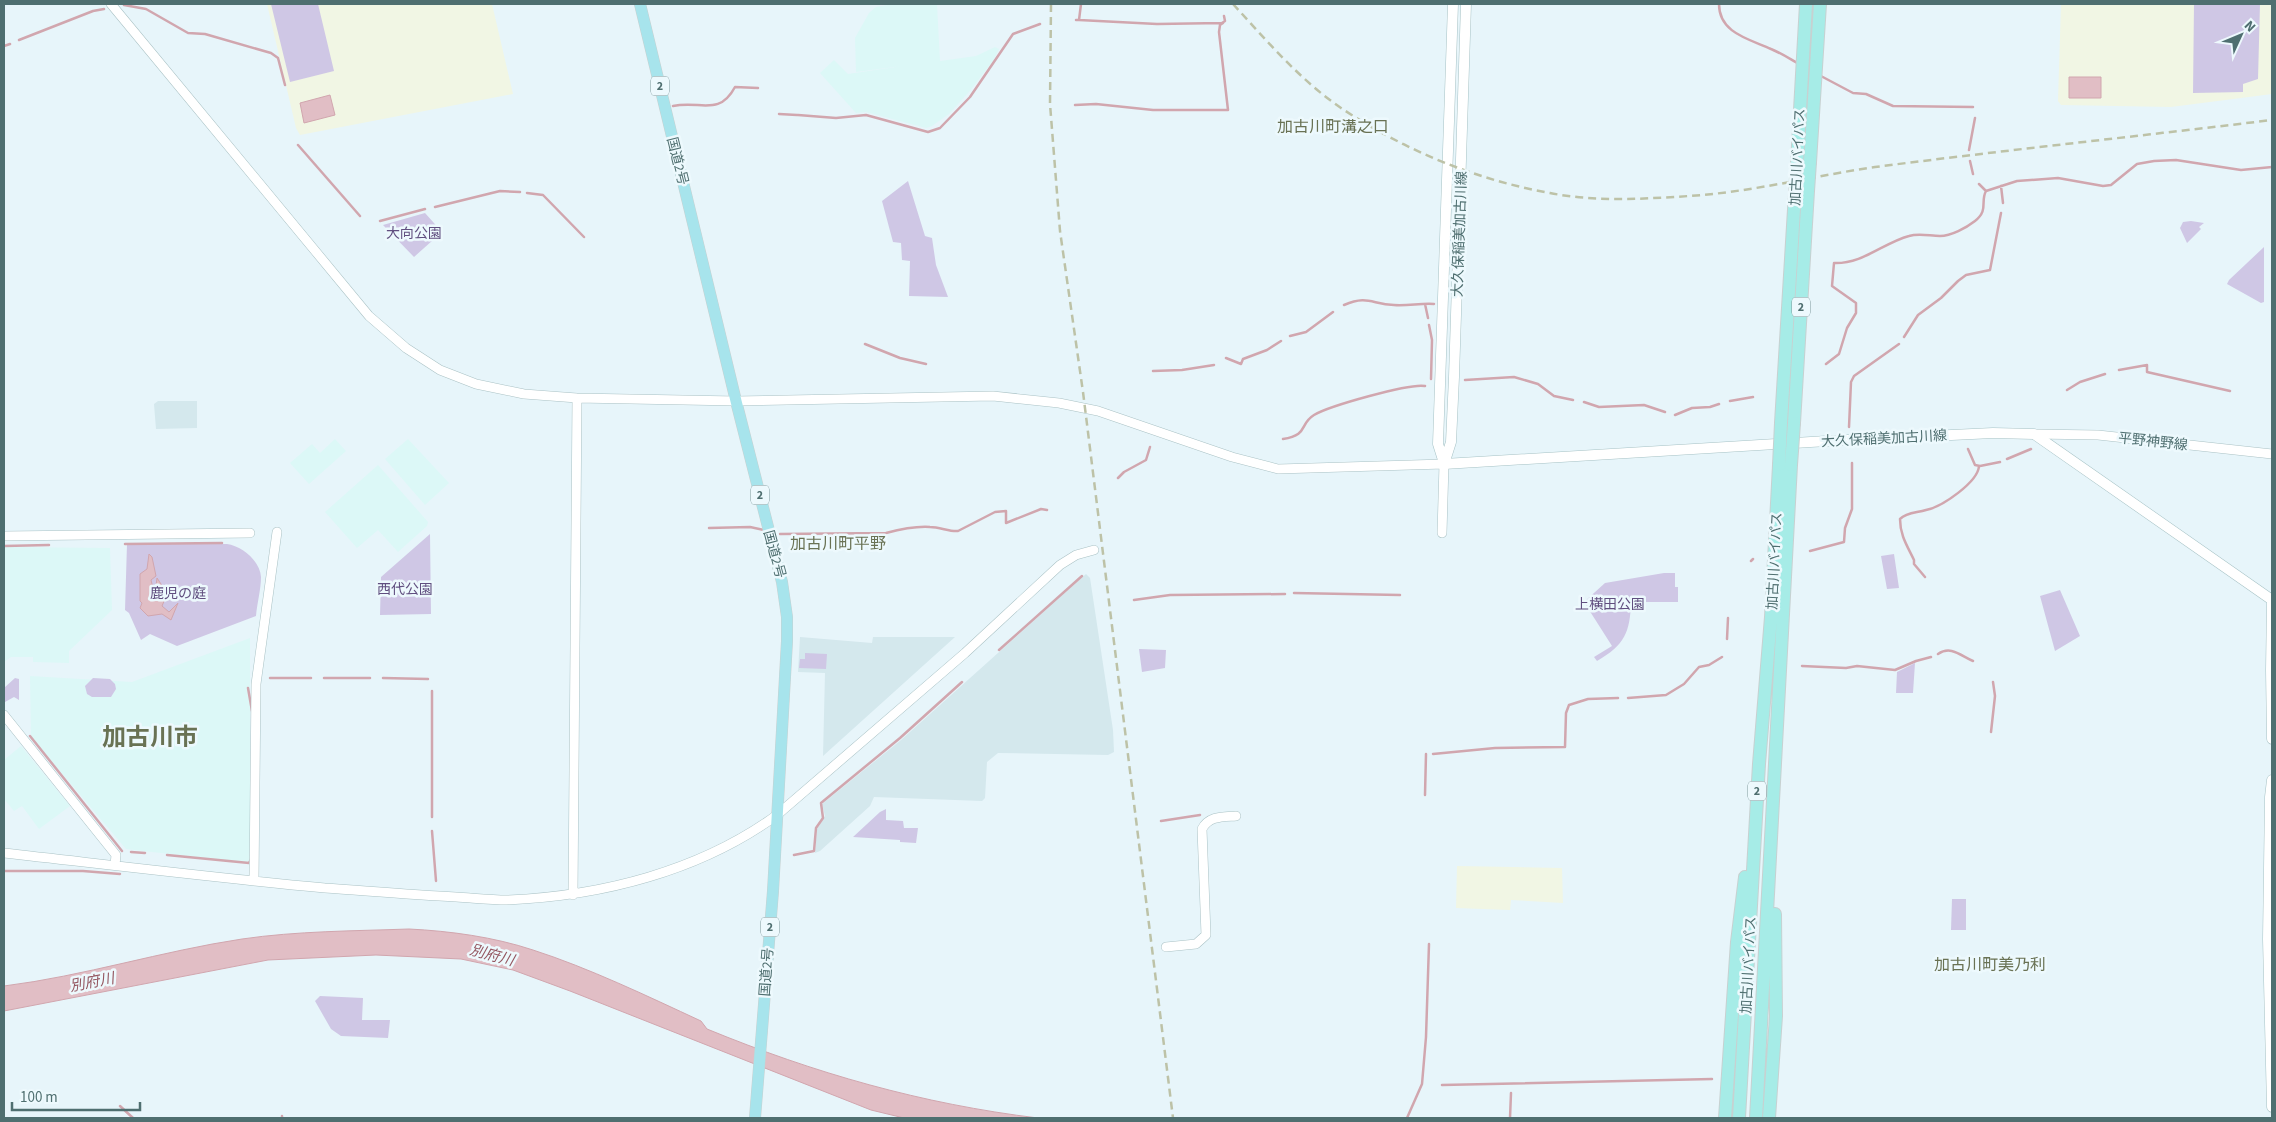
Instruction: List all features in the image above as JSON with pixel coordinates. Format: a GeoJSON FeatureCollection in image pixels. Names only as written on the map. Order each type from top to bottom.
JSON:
{"type":"FeatureCollection","features":[{"type":"Feature","properties":{"kind":"highway","name":"国道2号"},"geometry":{"type":"LineString","coordinates":[[640,4],[782,582],[786,612],[787,641],[777,815],[756,1118]]}},
{"type":"Feature","properties":{"kind":"highway","name":"加古川バイパス"},"geometry":{"type":"LineString","coordinates":[[1756,1118],[1774,798],[1795,193],[1806,4]]}},
{"type":"Feature","properties":{"kind":"highway","name":"加古川バイパス"},"geometry":{"type":"LineString","coordinates":[[1787,423],[1808,191],[1820,4]]}},
{"type":"Feature","properties":{"kind":"highway","name":"加古川バイパス"},"geometry":{"type":"LineString","coordinates":[[1739,1118],[1759,764],[1785,465]]}},
{"type":"Feature","properties":{"kind":"highway"},"geometry":{"type":"LineString","coordinates":[[1724,1118],[1737,942],[1759,764]]}},
{"type":"Feature","properties":{"kind":"highway"},"geometry":{"type":"LineString","coordinates":[[1770,1116],[1776,1016],[1774,798]]}},
{"type":"Feature","properties":{"kind":"main road","name":"大久保稲美加古川線"},"geometry":{"type":"LineString","coordinates":[[1444,464],[1438,444],[1453,4]]}},
{"type":"Feature","properties":{"kind":"main road","name":"大久保稲美加古川線"},"geometry":{"type":"LineString","coordinates":[[1444,464],[1450,442],[1454,377],[1466,4]]}},
{"type":"Feature","properties":{"kind":"main road","name":"大久保稲美加古川線"},"geometry":{"type":"LineString","coordinates":[[1444,464],[1827,441],[1993,433],[2034,434]]}},
{"type":"Feature","properties":{"kind":"main road"},"geometry":{"type":"LineString","coordinates":[[2034,434],[2272,601],[2270,670],[2272,739]]}},
{"type":"Feature","properties":{"kind":"main road"},"geometry":{"type":"LineString","coordinates":[[2272,780],[2268,910],[2272,1107]]}},
{"type":"Feature","properties":{"kind":"street"},"geometry":{"type":"LineString","coordinates":[[111,4],[378,326],[431,365],[476,384],[524,394],[577,398],[736,401],[993,396],[1059,403],[1098,411],[1232,457],[1278,468],[1444,464],[1442,533]]}},
{"type":"Feature","properties":{"kind":"street"},"geometry":{"type":"LineString","coordinates":[[573,895],[577,398]]}},
{"type":"Feature","properties":{"kind":"street","name":"平野神野線"},"geometry":{"type":"LineString","coordinates":[[2034,434],[2098,435],[2272,454]]}},
{"type":"Feature","properties":{"kind":"street"},"geometry":{"type":"LineString","coordinates":[[254,882],[256,684],[277,532]]}},
{"type":"Feature","properties":{"kind":"street"},"geometry":{"type":"LineString","coordinates":[[4,536],[250,533]]}},
{"type":"Feature","properties":{"kind":"street"},"geometry":{"type":"LineString","coordinates":[[4,853],[254,882],[506,900],[573,895],[650,877],[688,863],[761,827],[965,653],[1060,565],[1076,555],[1094,550]]}},
{"type":"Feature","properties":{"kind":"street"},"geometry":{"type":"LineString","coordinates":[[4,715],[116,855],[114,865]]}},
{"type":"Feature","properties":{"kind":"street"},"geometry":{"type":"LineString","coordinates":[[1166,947],[1196,944],[1206,935],[1202,829],[1207,822],[1215,817],[1236,816]]}},
{"type":"Feature","properties":{"kind":"shaded area"},"geometry":{"type":"Polygon","coordinates":[[[267,4],[492,4],[513,94],[300,135],[296,128],[267,4]]]}},
{"type":"Feature","properties":{"kind":"shaded area"},"geometry":{"type":"Polygon","coordinates":[[[893,4],[937,4],[940,61],[976,56],[995,47],[999,49],[993,61],[949,114],[926,128],[866,112],[856,113],[820,73],[834,60],[848,74],[902,66],[856,72],[855,38],[869,13],[876,7],[893,4]]]}},
{"type":"Feature","properties":{"kind":"shaded area"},"geometry":{"type":"Polygon","coordinates":[[[2061,4],[2272,4],[2272,94],[2171,107],[2061,105],[2058,101],[2061,4]]]}},
{"type":"Feature","properties":{"kind":"shaded area"},"geometry":{"type":"Polygon","coordinates":[[[158,401],[197,401],[197,428],[156,429],[154,404],[158,401]]]}},
{"type":"Feature","properties":{"kind":"shaded area"},"geometry":{"type":"Polygon","coordinates":[[[335,439],[346,451],[309,484],[290,463],[312,444],[320,453],[335,439]]]}},
{"type":"Feature","properties":{"kind":"shaded area"},"geometry":{"type":"Polygon","coordinates":[[[408,439],[449,483],[425,505],[385,459],[408,439]]]}},
{"type":"Feature","properties":{"kind":"shaded area"},"geometry":{"type":"Polygon","coordinates":[[[378,465],[428,522],[427,526],[398,552],[378,530],[357,548],[325,512],[378,465]]]}},
{"type":"Feature","properties":{"kind":"shaded area"},"geometry":{"type":"Polygon","coordinates":[[[4,547],[110,548],[112,610],[69,651],[69,663],[33,662],[33,657],[11,657],[4,662],[4,547]]]}},
{"type":"Feature","properties":{"kind":"shaded area"},"geometry":{"type":"Polygon","coordinates":[[[1086,574],[1090,578],[1113,730],[1114,752],[1108,755],[998,753],[987,762],[985,798],[982,801],[874,797],[870,806],[820,851],[815,853],[817,829],[825,816],[822,804],[901,740],[1086,574]]]}},
{"type":"Feature","properties":{"kind":"shaded area"},"geometry":{"type":"Polygon","coordinates":[[[800,637],[872,643],[873,637],[955,637],[823,756],[825,673],[798,672],[800,637]]]}},
{"type":"Feature","properties":{"kind":"shaded area"},"geometry":{"type":"Polygon","coordinates":[[[250,638],[250,859],[248,863],[126,849],[31,737],[30,676],[132,682],[250,638]]]}},
{"type":"Feature","properties":{"kind":"shaded area"},"geometry":{"type":"Polygon","coordinates":[[[21,746],[70,806],[39,829],[22,806],[14,811],[4,799],[4,760],[21,746]]]}},
{"type":"Feature","properties":{"kind":"shaded area"},"geometry":{"type":"Polygon","coordinates":[[[1457,866],[1562,868],[1563,903],[1511,900],[1510,910],[1456,908],[1457,866]]]}},
{"type":"Feature","properties":{"kind":"green space"},"geometry":{"type":"Polygon","coordinates":[[[271,4],[318,4],[334,71],[290,82],[271,4]]]}},
{"type":"Feature","properties":{"kind":"green space"},"geometry":{"type":"Polygon","coordinates":[[[2194,4],[2260,4],[2258,79],[2243,84],[2243,92],[2193,93],[2194,4]]]}},
{"type":"Feature","properties":{"kind":"green space"},"geometry":{"type":"Polygon","coordinates":[[[908,181],[925,236],[932,238],[936,265],[948,297],[909,296],[910,261],[902,260],[901,243],[893,242],[882,201],[908,181]]]}},
{"type":"Feature","properties":{"kind":"green space","name":"大向公園"},"geometry":{"type":"Polygon","coordinates":[[[425,213],[442,232],[414,257],[383,225],[425,213]]]}},
{"type":"Feature","properties":{"kind":"green space"},"geometry":{"type":"Polygon","coordinates":[[[2183,222],[2204,223],[2199,227],[2201,229],[2187,243],[2180,228],[2183,222]]]}},
{"type":"Feature","properties":{"kind":"green space"},"geometry":{"type":"Polygon","coordinates":[[[2264,247],[2264,302],[2261,303],[2227,284],[2264,247]]]}},
{"type":"Feature","properties":{"kind":"green space","name":"西代公園"},"geometry":{"type":"Polygon","coordinates":[[[430,534],[431,614],[380,615],[381,577],[430,534]]]}},
{"type":"Feature","properties":{"kind":"green space","name":"鹿児の庭"},"geometry":{"type":"Polygon","coordinates":[[[127,544],[227,544],[244,551],[254,560],[260,571],[261,582],[256,616],[177,646],[150,634],[141,640],[129,613],[125,610],[127,544]]]}},
{"type":"Feature","properties":{"kind":"green space"},"geometry":{"type":"Polygon","coordinates":[[[1894,554],[1899,588],[1887,589],[1881,556],[1894,554]]]}},
{"type":"Feature","properties":{"kind":"green space","name":"上横田公園"},"geometry":{"type":"Polygon","coordinates":[[[1664,573],[1675,573],[1675,587],[1678,587],[1678,602],[1631,602],[1629,622],[1624,637],[1614,649],[1597,661],[1594,657],[1612,646],[1584,602],[1605,583],[1664,573]]]}},
{"type":"Feature","properties":{"kind":"green space"},"geometry":{"type":"Polygon","coordinates":[[[2060,590],[2080,636],[2055,651],[2040,596],[2060,590]]]}},
{"type":"Feature","properties":{"kind":"green space"},"geometry":{"type":"Polygon","coordinates":[[[1139,649],[1166,650],[1165,668],[1142,672],[1139,649]]]}},
{"type":"Feature","properties":{"kind":"green space"},"geometry":{"type":"Polygon","coordinates":[[[805,653],[827,654],[826,669],[799,668],[800,659],[805,659],[805,653]]]}},
{"type":"Feature","properties":{"kind":"green space"},"geometry":{"type":"Polygon","coordinates":[[[1915,663],[1913,693],[1896,693],[1897,672],[1915,663]]]}},
{"type":"Feature","properties":{"kind":"green space"},"geometry":{"type":"Polygon","coordinates":[[[15,678],[19,679],[19,700],[14,697],[5,702],[4,688],[15,678]]]}},
{"type":"Feature","properties":{"kind":"green space"},"geometry":{"type":"Polygon","coordinates":[[[93,678],[110,679],[115,684],[116,689],[111,697],[92,697],[87,694],[85,686],[93,678]]]}},
{"type":"Feature","properties":{"kind":"green space"},"geometry":{"type":"Polygon","coordinates":[[[886,809],[886,820],[903,821],[904,828],[918,828],[916,843],[853,837],[880,812],[886,809]]]}},
{"type":"Feature","properties":{"kind":"green space"},"geometry":{"type":"Polygon","coordinates":[[[1952,899],[1966,899],[1966,930],[1951,930],[1952,899]]]}},
{"type":"Feature","properties":{"kind":"green space"},"geometry":{"type":"Polygon","coordinates":[[[320,996],[363,998],[362,1020],[390,1020],[388,1038],[341,1036],[331,1029],[315,1001],[320,996]]]}},
{"type":"Feature","properties":{"kind":"water"},"geometry":{"type":"Polygon","coordinates":[[[2069,77],[2101,77],[2101,98],[2069,98],[2069,77]]]}},
{"type":"Feature","properties":{"kind":"water"},"geometry":{"type":"Polygon","coordinates":[[[330,95],[335,115],[304,123],[300,103],[330,95]]]}},
{"type":"Feature","properties":{"kind":"water"},"geometry":{"type":"Polygon","coordinates":[[[149,554],[152,557],[156,576],[151,580],[153,588],[156,586],[157,578],[165,590],[175,597],[173,599],[165,599],[162,606],[169,612],[178,603],[171,620],[162,614],[148,616],[140,608],[142,603],[140,601],[140,574],[147,569],[149,554]]]}},
{"type":"Feature","properties":{"kind":"water","name":"別府川"},"geometry":{"type":"Polygon","coordinates":[[[409,929],[440,931],[487,938],[518,945],[554,957],[618,983],[701,1021],[707,1029],[828,1073],[869,1085],[952,1104],[1038,1118],[904,1118],[871,1110],[513,970],[461,959],[376,955],[268,960],[4,1011],[4,986],[64,976],[212,944],[263,936],[409,929]]]}},
{"type":"Feature","properties":{"kind":"waterway"},"geometry":{"type":"LineString","coordinates":[[1076,20],[1079,20],[1081,4]]}},
{"type":"Feature","properties":{"kind":"waterway"},"geometry":{"type":"LineString","coordinates":[[1719,4],[1720,14],[1724,22],[1737,34],[1799,64]]}},
{"type":"Feature","properties":{"kind":"waterway"},"geometry":{"type":"LineString","coordinates":[[124,5],[146,9],[188,33],[205,34],[271,53],[278,58],[285,85]]}},
{"type":"Feature","properties":{"kind":"waterway"},"geometry":{"type":"LineString","coordinates":[[19,40],[93,11],[104,9]]}},
{"type":"Feature","properties":{"kind":"waterway"},"geometry":{"type":"LineString","coordinates":[[1079,20],[1157,24],[1222,23],[1225,21],[1224,16]]}},
{"type":"Feature","properties":{"kind":"waterway"},"geometry":{"type":"LineString","coordinates":[[1075,105],[1096,104],[1153,110],[1228,110],[1219,32],[1220,25],[1223,23]]}},
{"type":"Feature","properties":{"kind":"waterway"},"geometry":{"type":"LineString","coordinates":[[798,115],[836,118],[866,115],[928,132],[940,128],[970,97],[1013,34],[1040,24]]}},
{"type":"Feature","properties":{"kind":"waterway"},"geometry":{"type":"LineString","coordinates":[[4,46],[10,44]]}},
{"type":"Feature","properties":{"kind":"waterway"},"geometry":{"type":"LineString","coordinates":[[1819,75],[1853,93],[1866,94],[1893,106],[1973,107]]}},
{"type":"Feature","properties":{"kind":"waterway"},"geometry":{"type":"LineString","coordinates":[[673,106],[715,105],[729,96],[735,87],[758,88]]}},
{"type":"Feature","properties":{"kind":"waterway"},"geometry":{"type":"LineString","coordinates":[[779,114],[797,115]]}},
{"type":"Feature","properties":{"kind":"waterway"},"geometry":{"type":"LineString","coordinates":[[1969,150],[1975,118]]}},
{"type":"Feature","properties":{"kind":"waterway"},"geometry":{"type":"LineString","coordinates":[[298,145],[360,216]]}},
{"type":"Feature","properties":{"kind":"waterway"},"geometry":{"type":"LineString","coordinates":[[1826,364],[1839,354],[1847,328],[1856,313],[1856,303],[1832,286],[1834,263],[1864,257],[1909,236],[1944,236],[1958,231],[1971,224],[1982,213],[1986,191],[2017,181],[2058,178],[2103,186],[2111,185],[2137,164],[2154,161],[2176,160],[2241,170],[2272,167]]}},
{"type":"Feature","properties":{"kind":"waterway"},"geometry":{"type":"LineString","coordinates":[[1970,161],[1973,174]]}},
{"type":"Feature","properties":{"kind":"waterway"},"geometry":{"type":"LineString","coordinates":[[1979,184],[1986,191]]}},
{"type":"Feature","properties":{"kind":"waterway"},"geometry":{"type":"LineString","coordinates":[[2001,186],[2003,203]]}},
{"type":"Feature","properties":{"kind":"waterway"},"geometry":{"type":"LineString","coordinates":[[435,207],[500,191],[520,192]]}},
{"type":"Feature","properties":{"kind":"waterway"},"geometry":{"type":"LineString","coordinates":[[527,193],[543,195],[584,237]]}},
{"type":"Feature","properties":{"kind":"waterway"},"geometry":{"type":"LineString","coordinates":[[380,221],[425,209]]}},
{"type":"Feature","properties":{"kind":"waterway"},"geometry":{"type":"LineString","coordinates":[[1904,337],[1918,315],[1941,298],[1958,281],[1966,275],[1990,270],[2001,213]]}},
{"type":"Feature","properties":{"kind":"waterway"},"geometry":{"type":"LineString","coordinates":[[1344,305],[1364,300],[1394,305],[1434,304]]}},
{"type":"Feature","properties":{"kind":"waterway"},"geometry":{"type":"LineString","coordinates":[[1425,304],[1428,318]]}},
{"type":"Feature","properties":{"kind":"waterway"},"geometry":{"type":"LineString","coordinates":[[1290,336],[1306,332],[1333,312]]}},
{"type":"Feature","properties":{"kind":"waterway"},"geometry":{"type":"LineString","coordinates":[[1429,325],[1432,340],[1431,379]]}},
{"type":"Feature","properties":{"kind":"waterway"},"geometry":{"type":"LineString","coordinates":[[1226,358],[1241,364],[1243,359],[1267,350],[1281,341]]}},
{"type":"Feature","properties":{"kind":"waterway"},"geometry":{"type":"LineString","coordinates":[[865,344],[900,358],[926,364]]}},
{"type":"Feature","properties":{"kind":"waterway"},"geometry":{"type":"LineString","coordinates":[[1849,427],[1851,382],[1854,376],[1899,344]]}},
{"type":"Feature","properties":{"kind":"waterway"},"geometry":{"type":"LineString","coordinates":[[1153,371],[1182,370],[1214,365]]}},
{"type":"Feature","properties":{"kind":"waterway"},"geometry":{"type":"LineString","coordinates":[[2119,370],[2147,365],[2147,372],[2230,391]]}},
{"type":"Feature","properties":{"kind":"waterway"},"geometry":{"type":"LineString","coordinates":[[2067,390],[2080,382],[2105,374]]}},
{"type":"Feature","properties":{"kind":"waterway"},"geometry":{"type":"LineString","coordinates":[[1465,380],[1514,377],[1538,384],[1554,396],[1573,400]]}},
{"type":"Feature","properties":{"kind":"waterway"},"geometry":{"type":"LineString","coordinates":[[1283,439],[1297,435],[1309,418],[1322,411],[1387,391],[1425,386]]}},
{"type":"Feature","properties":{"kind":"waterway"},"geometry":{"type":"LineString","coordinates":[[1730,401],[1753,397]]}},
{"type":"Feature","properties":{"kind":"waterway"},"geometry":{"type":"LineString","coordinates":[[1584,402],[1599,407],[1644,405],[1665,412]]}},
{"type":"Feature","properties":{"kind":"waterway"},"geometry":{"type":"LineString","coordinates":[[1675,415],[1692,408],[1710,407],[1719,404]]}},
{"type":"Feature","properties":{"kind":"waterway"},"geometry":{"type":"LineString","coordinates":[[1118,478],[1124,472],[1146,460],[1150,447]]}},
{"type":"Feature","properties":{"kind":"waterway"},"geometry":{"type":"LineString","coordinates":[[1968,449],[1975,465],[1980,466],[2000,462]]}},
{"type":"Feature","properties":{"kind":"waterway"},"geometry":{"type":"LineString","coordinates":[[2007,459],[2031,449]]}},
{"type":"Feature","properties":{"kind":"waterway"},"geometry":{"type":"LineString","coordinates":[[1810,551],[1844,542],[1845,528],[1852,509],[1852,463]]}},
{"type":"Feature","properties":{"kind":"waterway"},"geometry":{"type":"LineString","coordinates":[[1925,577],[1914,564],[1903,536],[1900,519],[1909,514],[1933,508],[1950,499],[1973,479],[1979,466]]}},
{"type":"Feature","properties":{"kind":"waterway"},"geometry":{"type":"LineString","coordinates":[[780,534],[886,533],[908,528],[924,527],[958,531],[995,512],[1006,511],[1006,523],[1041,509],[1047,510]]}},
{"type":"Feature","properties":{"kind":"waterway"},"geometry":{"type":"LineString","coordinates":[[709,528],[750,527],[764,530]]}},
{"type":"Feature","properties":{"kind":"waterway"},"geometry":{"type":"LineString","coordinates":[[125,544],[222,543]]}},
{"type":"Feature","properties":{"kind":"waterway"},"geometry":{"type":"LineString","coordinates":[[4,546],[49,545]]}},
{"type":"Feature","properties":{"kind":"waterway"},"geometry":{"type":"LineString","coordinates":[[999,650],[1082,576]]}},
{"type":"Feature","properties":{"kind":"waterway"},"geometry":{"type":"LineString","coordinates":[[1294,593],[1400,595]]}},
{"type":"Feature","properties":{"kind":"waterway"},"geometry":{"type":"LineString","coordinates":[[1134,600],[1170,595],[1285,594]]}},
{"type":"Feature","properties":{"kind":"waterway"},"geometry":{"type":"LineString","coordinates":[[1727,639],[1728,618]]}},
{"type":"Feature","properties":{"kind":"waterway"},"geometry":{"type":"LineString","coordinates":[[1938,654],[1952,651],[1973,661]]}},
{"type":"Feature","properties":{"kind":"waterway"},"geometry":{"type":"LineString","coordinates":[[1628,698],[1666,695],[1684,684],[1699,667],[1709,665],[1722,657]]}},
{"type":"Feature","properties":{"kind":"waterway"},"geometry":{"type":"LineString","coordinates":[[1802,666],[1846,668],[1857,666],[1895,670],[1931,657]]}},
{"type":"Feature","properties":{"kind":"waterway"},"geometry":{"type":"LineString","coordinates":[[270,678],[311,678]]}},
{"type":"Feature","properties":{"kind":"waterway"},"geometry":{"type":"LineString","coordinates":[[324,678],[370,678]]}},
{"type":"Feature","properties":{"kind":"waterway"},"geometry":{"type":"LineString","coordinates":[[383,678],[428,679]]}},
{"type":"Feature","properties":{"kind":"waterway"},"geometry":{"type":"LineString","coordinates":[[794,855],[814,851],[816,828],[823,818],[821,803],[900,738],[962,682]]}},
{"type":"Feature","properties":{"kind":"waterway"},"geometry":{"type":"LineString","coordinates":[[1991,732],[1995,696],[1993,682]]}},
{"type":"Feature","properties":{"kind":"waterway"},"geometry":{"type":"LineString","coordinates":[[248,688],[252,711]]}},
{"type":"Feature","properties":{"kind":"waterway"},"geometry":{"type":"LineString","coordinates":[[432,691],[432,817]]}},
{"type":"Feature","properties":{"kind":"waterway"},"geometry":{"type":"LineString","coordinates":[[1433,754],[1495,748],[1565,747],[1566,713],[1569,705],[1588,699],[1618,698]]}},
{"type":"Feature","properties":{"kind":"waterway"},"geometry":{"type":"LineString","coordinates":[[30,736],[122,851]]}},
{"type":"Feature","properties":{"kind":"waterway"},"geometry":{"type":"LineString","coordinates":[[1425,795],[1426,754]]}},
{"type":"Feature","properties":{"kind":"waterway"},"geometry":{"type":"LineString","coordinates":[[1161,821],[1200,815]]}},
{"type":"Feature","properties":{"kind":"waterway"},"geometry":{"type":"LineString","coordinates":[[432,831],[436,881]]}},
{"type":"Feature","properties":{"kind":"waterway"},"geometry":{"type":"LineString","coordinates":[[131,852],[145,853]]}},
{"type":"Feature","properties":{"kind":"waterway"},"geometry":{"type":"LineString","coordinates":[[167,855],[249,863],[251,859]]}},
{"type":"Feature","properties":{"kind":"waterway"},"geometry":{"type":"LineString","coordinates":[[4,871],[83,871],[120,874]]}},
{"type":"Feature","properties":{"kind":"waterway"},"geometry":{"type":"LineString","coordinates":[[1407,1118],[1422,1084],[1426,1037],[1429,944]]}},
{"type":"Feature","properties":{"kind":"waterway"},"geometry":{"type":"LineString","coordinates":[[1442,1085],[1712,1079]]}},
{"type":"Feature","properties":{"kind":"waterway"},"geometry":{"type":"LineString","coordinates":[[1510,1118],[1511,1093]]}},
{"type":"Feature","properties":{"kind":"waterway"},"geometry":{"type":"LineString","coordinates":[[120,1106],[133,1118]]}},
{"type":"Feature","properties":{"kind":"railway"},"geometry":{"type":"LineString","coordinates":[[1051,4],[1050,104],[1060,231],[1083,392],[1173,1118]]}},
{"type":"Feature","properties":{"kind":"railway"},"geometry":{"type":"LineString","coordinates":[[1233,4],[1311,85],[1341,108],[1390,137],[1441,161],[1495,180],[1550,193],[1584,198],[1654,198],[1713,194],[1875,167],[2272,120]]}},
{"type":"Feature","properties":{"kind":"district","name":"加古川町溝之口"},"geometry":{"type":"Point","coordinates":[1333,126]}},
{"type":"Feature","properties":{"kind":"district","name":"加古川町平野"},"geometry":{"type":"Point","coordinates":[838,543]}},
{"type":"Feature","properties":{"kind":"district","name":"加古川市"},"geometry":{"type":"Point","coordinates":[150,737]}},
{"type":"Feature","properties":{"kind":"district","name":"加古川町美乃利"},"geometry":{"type":"Point","coordinates":[1990,964]}}]}
